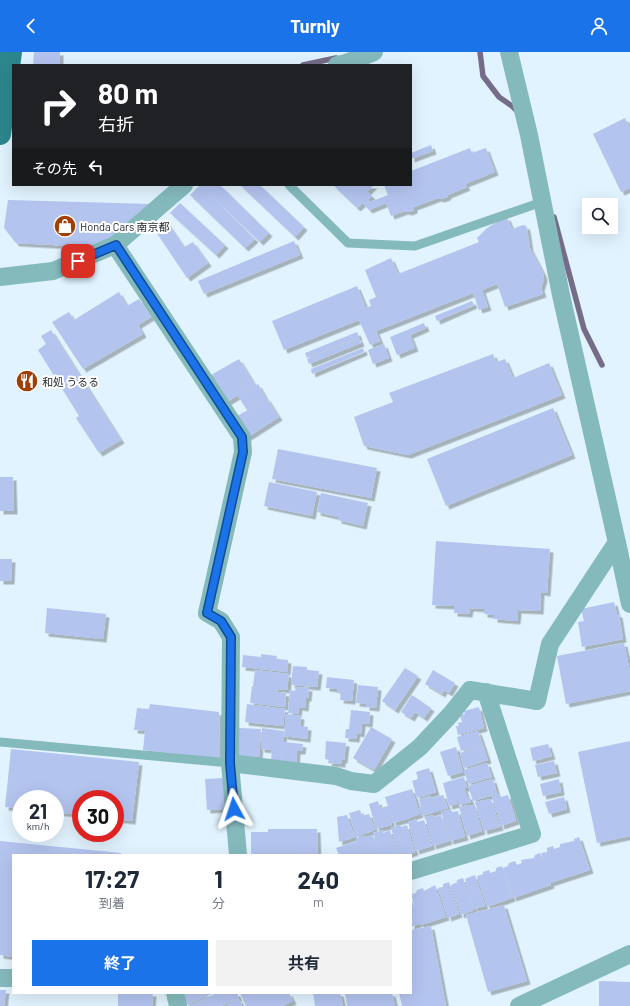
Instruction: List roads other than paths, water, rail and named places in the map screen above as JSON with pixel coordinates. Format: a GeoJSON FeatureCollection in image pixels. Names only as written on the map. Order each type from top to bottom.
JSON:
{"type":"FeatureCollection","features":[{"type":"Feature","properties":{"kind":"main road"},"geometry":{"type":"LineString","coordinates":[[0,134],[11,52]]}},
{"type":"Feature","properties":{"kind":"street"},"geometry":{"type":"LineString","coordinates":[[342,64],[374,52]]}},
{"type":"Feature","properties":{"kind":"street"},"geometry":{"type":"LineString","coordinates":[[509,52],[529,135],[561,295],[630,604]]}},
{"type":"Feature","properties":{"kind":"street"},"geometry":{"type":"LineString","coordinates":[[0,277],[53,271],[116,245],[183,186]]}},
{"type":"Feature","properties":{"kind":"street"},"geometry":{"type":"LineString","coordinates":[[116,245],[242,437],[243,452],[207,613],[221,621],[231,637],[230,763],[238,854]]}},
{"type":"Feature","properties":{"kind":"street"},"geometry":{"type":"LineString","coordinates":[[230,763],[336,776],[351,781],[374,784],[420,747],[451,714],[470,690],[537,701],[550,644],[617,542]]}},
{"type":"Feature","properties":{"kind":"street"},"geometry":{"type":"LineString","coordinates":[[412,871],[532,834],[486,692]]}},
{"type":"Feature","properties":{"kind":"street"},"geometry":{"type":"LineString","coordinates":[[519,1006],[630,954]]}},
{"type":"Feature","properties":{"kind":"street"},"geometry":{"type":"LineString","coordinates":[[0,978],[12,978]]}},
{"type":"Feature","properties":{"kind":"street"},"geometry":{"type":"LineString","coordinates":[[176,994],[178,1006]]}},
{"type":"Feature","properties":{"kind":"lane"},"geometry":{"type":"LineString","coordinates":[[289,186],[348,243],[415,246],[542,202]]}},
{"type":"Feature","properties":{"kind":"lane"},"geometry":{"type":"LineString","coordinates":[[0,742],[230,763]]}},
{"type":"Feature","properties":{"kind":"waterway"},"geometry":{"type":"LineString","coordinates":[[480,52],[483,76],[499,97],[517,111]]}},
{"type":"Feature","properties":{"kind":"waterway"},"geometry":{"type":"LineString","coordinates":[[308,64],[336,58]]}},
{"type":"Feature","properties":{"kind":"waterway"},"geometry":{"type":"LineString","coordinates":[[554,217],[584,329],[602,365]]}},
{"type":"Feature","properties":{"kind":"place","name":"Honda Cars 南京都"},"geometry":{"type":"Point","coordinates":[65,226]}},
{"type":"Feature","properties":{"kind":"place","name":"和処 うるる"},"geometry":{"type":"Point","coordinates":[27,381]}}]}
